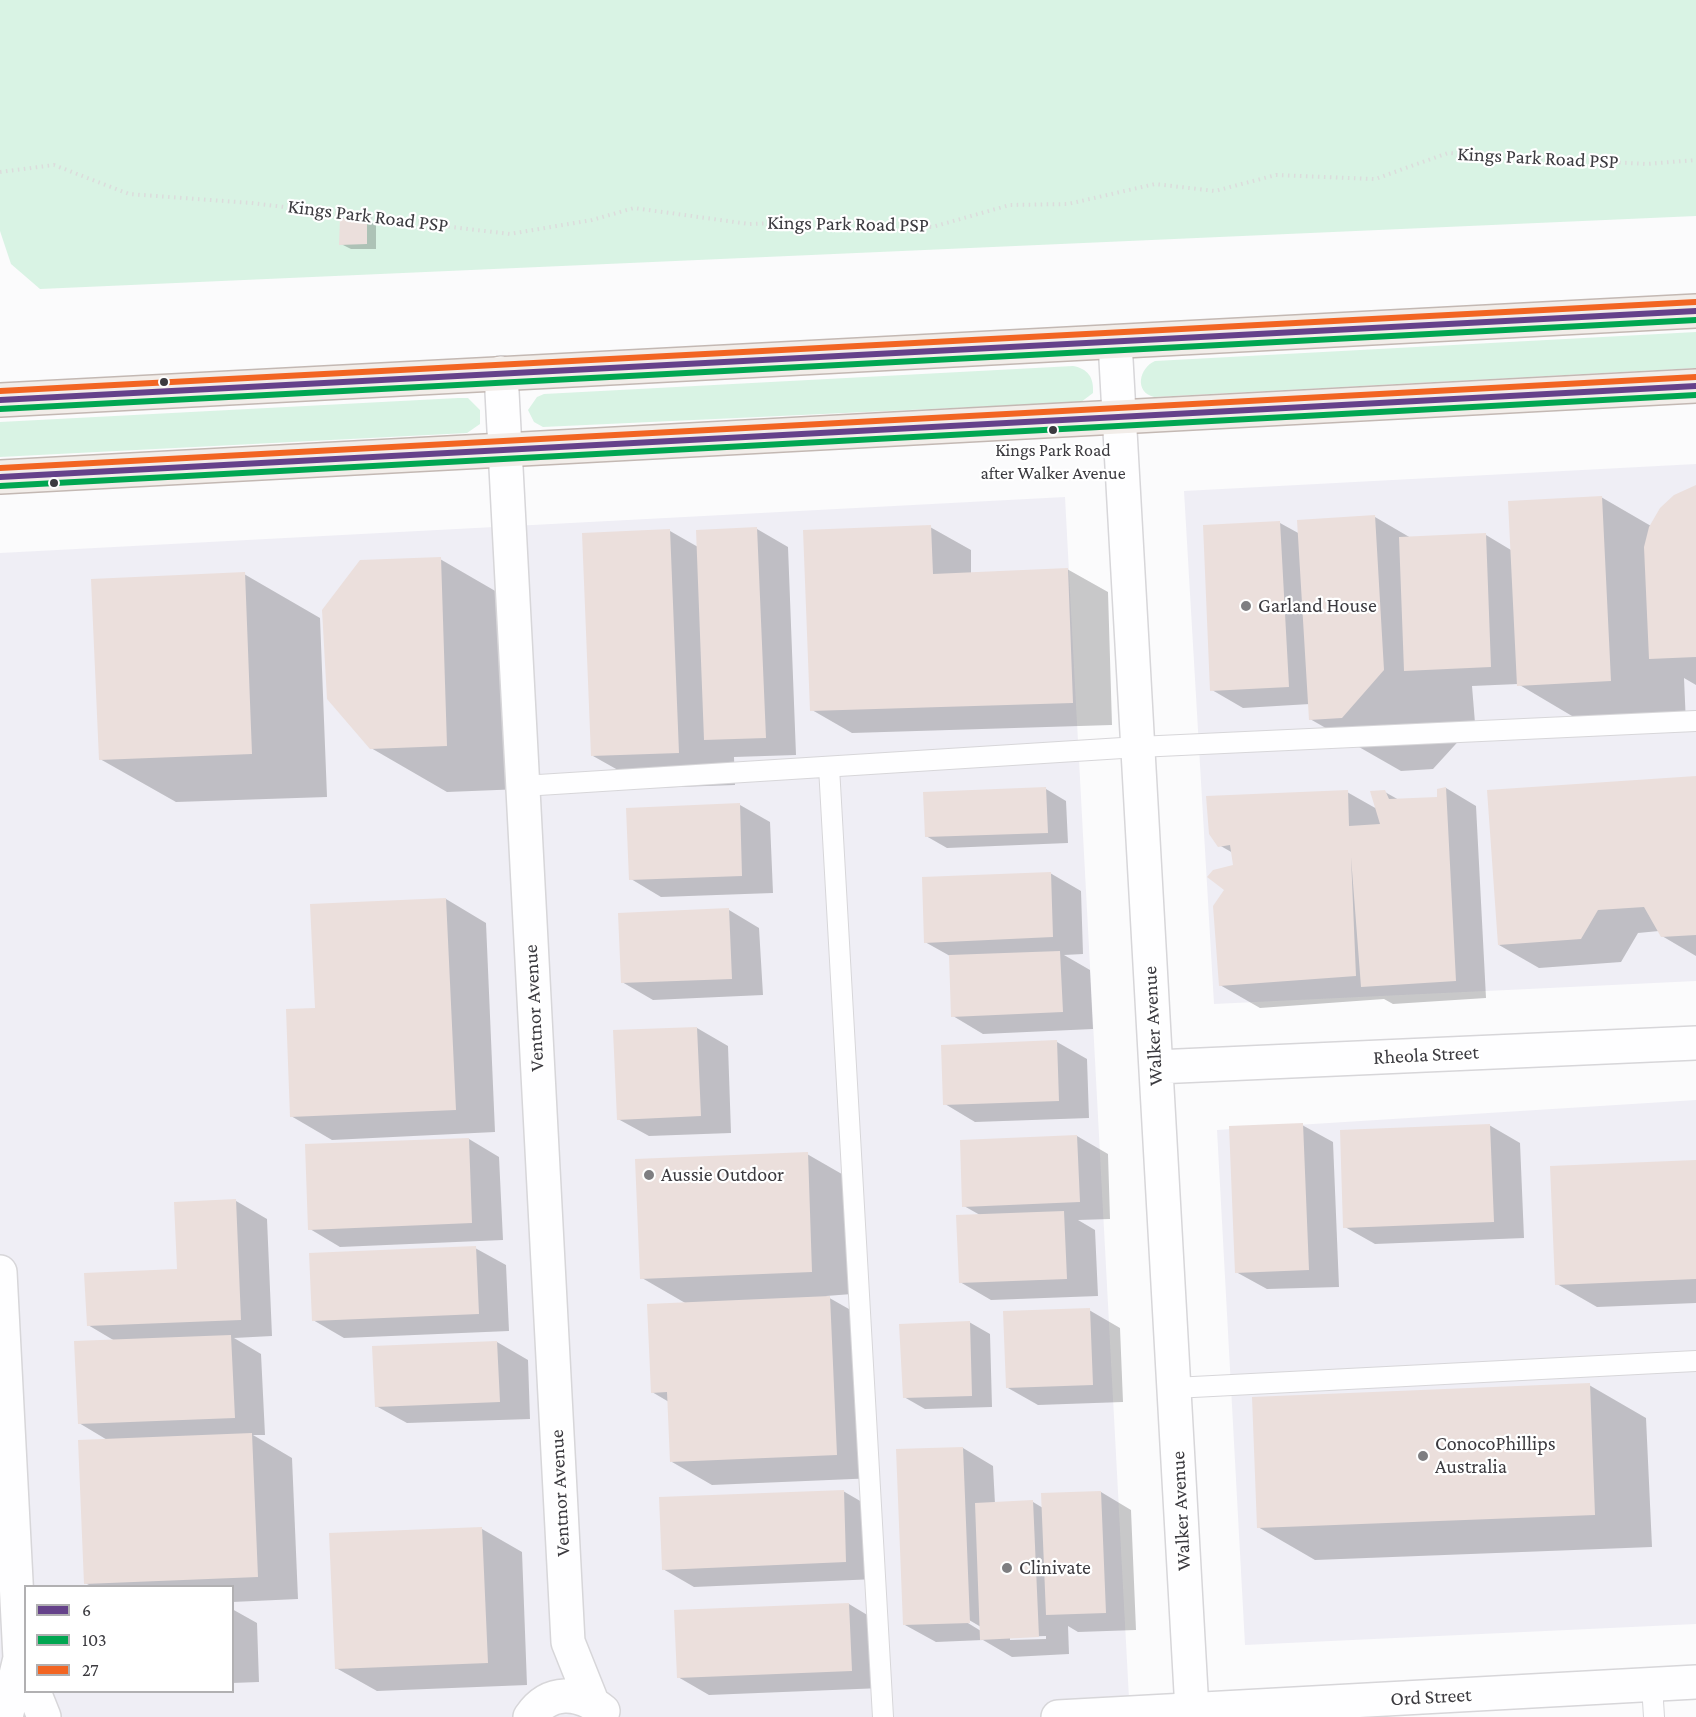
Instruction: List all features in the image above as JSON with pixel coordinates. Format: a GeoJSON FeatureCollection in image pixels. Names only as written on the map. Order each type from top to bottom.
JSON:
{"type":"FeatureCollection","features":[{"type":"Feature","properties":{"kind":"main road"},"geometry":{"type":"LineString","coordinates":[[0,400],[1696,311]]}},
{"type":"Feature","properties":{"kind":"main road"},"geometry":{"type":"LineString","coordinates":[[0,477],[1696,386]]}},
{"type":"Feature","properties":{"kind":"street","name":"Walker Avenue"},"geometry":{"type":"LineString","coordinates":[[1115,342],[1192,1710]]}},
{"type":"Feature","properties":{"kind":"street","name":"Ventnor Avenue"},"geometry":{"type":"LineString","coordinates":[[501,373],[567,1642],[599,1709]]}},
{"type":"Feature","properties":{"kind":"street","name":"Rheola Street"},"geometry":{"type":"LineString","coordinates":[[1156,1067],[1696,1043]]}},
{"type":"Feature","properties":{"kind":"street"},"geometry":{"type":"LineString","coordinates":[[0,1272],[5,1460],[23,1664],[6,1717]]}},
{"type":"Feature","properties":{"kind":"street","name":"Ventnor Avenue"},"geometry":{"type":"LineString","coordinates":[[540,1708],[567,1642]]}},
{"type":"Feature","properties":{"kind":"street","name":"Ord Street"},"geometry":{"type":"LineString","coordinates":[[1059,1717],[1696,1682]]}},
{"type":"Feature","properties":{"kind":"street"},"geometry":{"type":"LineString","coordinates":[[34,1693],[44,1717]]}},
{"type":"Feature","properties":{"kind":"street"},"geometry":{"type":"LineString","coordinates":[[540,1708],[563,1695],[578,1696],[599,1709]]}},
{"type":"Feature","properties":{"kind":"lane"},"geometry":{"type":"LineString","coordinates":[[522,786],[1138,747],[1696,721]]}},
{"type":"Feature","properties":{"kind":"lane"},"geometry":{"type":"LineString","coordinates":[[829,767],[883,1717]]}},
{"type":"Feature","properties":{"kind":"lane"},"geometry":{"type":"LineString","coordinates":[[1174,1388],[1696,1360]]}},
{"type":"Feature","properties":{"kind":"lane"},"geometry":{"type":"LineString","coordinates":[[1652,1685],[1654,1717]]}},
{"type":"Feature","properties":{"kind":"path","name":"Kings Park Road PSP"},"geometry":{"type":"LineString","coordinates":[[0,172],[54,165],[129,194],[251,203],[510,234],[592,220],[634,208],[749,224],[833,221],[932,227],[1010,205],[1068,204],[1155,184],[1215,191],[1276,175],[1375,179],[1448,153],[1646,164],[1696,160]]}},
{"type":"Feature","properties":{"kind":"shaded area"},"geometry":{"type":"Polygon","coordinates":[[[1696,464],[1696,981],[1214,1004],[1184,491],[1696,464]]]}},
{"type":"Feature","properties":{"kind":"shaded area"},"geometry":{"type":"Polygon","coordinates":[[[1065,497],[1130,1717],[0,1717],[0,553],[1065,497]]]}},
{"type":"Feature","properties":{"kind":"shaded area"},"geometry":{"type":"Polygon","coordinates":[[[1696,1100],[1696,1624],[1245,1645],[1217,1130],[1696,1100]]]}},
{"type":"Feature","properties":{"kind":"green space"},"geometry":{"type":"Polygon","coordinates":[[[0,0],[1696,0],[1696,216],[40,289],[11,264],[0,231],[0,0]]]}},
{"type":"Feature","properties":{"kind":"green space"},"geometry":{"type":"Polygon","coordinates":[[[1696,332],[1696,368],[1154,397],[1143,390],[1141,385],[1142,374],[1155,361],[1696,332]]]}},
{"type":"Feature","properties":{"kind":"green space"},"geometry":{"type":"Polygon","coordinates":[[[1073,366],[1083,369],[1092,382],[1093,393],[1081,402],[543,427],[534,422],[528,410],[537,397],[544,394],[1073,366]]]}},
{"type":"Feature","properties":{"kind":"green space"},"geometry":{"type":"Polygon","coordinates":[[[468,398],[480,410],[480,424],[467,433],[0,457],[0,422],[468,398]]]}},
{"type":"Feature","properties":{"kind":"building"},"geometry":{"type":"Polygon","coordinates":[[[340,218],[367,218],[367,244],[339,245],[340,218]]]}},
{"type":"Feature","properties":{"kind":"building"},"geometry":{"type":"Polygon","coordinates":[[[1696,485],[1696,657],[1649,659],[1644,547],[1649,527],[1660,508],[1674,495],[1696,485]]]}},
{"type":"Feature","properties":{"kind":"building"},"geometry":{"type":"Polygon","coordinates":[[[1602,496],[1611,681],[1517,686],[1508,501],[1602,496]]]}},
{"type":"Feature","properties":{"kind":"building"},"geometry":{"type":"Polygon","coordinates":[[[1375,515],[1384,670],[1342,718],[1309,720],[1297,520],[1375,515]]]}},
{"type":"Feature","properties":{"kind":"building","name":"Garland House"},"geometry":{"type":"Polygon","coordinates":[[[1280,521],[1289,687],[1210,691],[1203,525],[1280,521]]]}},
{"type":"Feature","properties":{"kind":"building"},"geometry":{"type":"Polygon","coordinates":[[[931,525],[933,574],[1068,568],[1073,703],[810,711],[803,530],[931,525]]]}},
{"type":"Feature","properties":{"kind":"building"},"geometry":{"type":"Polygon","coordinates":[[[757,527],[766,738],[704,740],[696,530],[757,527]]]}},
{"type":"Feature","properties":{"kind":"building"},"geometry":{"type":"Polygon","coordinates":[[[670,529],[679,753],[591,756],[582,533],[670,529]]]}},
{"type":"Feature","properties":{"kind":"building"},"geometry":{"type":"Polygon","coordinates":[[[1486,533],[1491,667],[1404,671],[1399,537],[1486,533]]]}},
{"type":"Feature","properties":{"kind":"building"},"geometry":{"type":"Polygon","coordinates":[[[441,557],[447,746],[370,749],[327,699],[322,610],[360,560],[441,557]]]}},
{"type":"Feature","properties":{"kind":"building"},"geometry":{"type":"Polygon","coordinates":[[[245,572],[252,754],[99,760],[91,579],[245,572]]]}},
{"type":"Feature","properties":{"kind":"building"},"geometry":{"type":"Polygon","coordinates":[[[1696,776],[1696,935],[1661,937],[1644,907],[1598,910],[1581,939],[1498,945],[1487,790],[1696,776]]]}},
{"type":"Feature","properties":{"kind":"building"},"geometry":{"type":"Polygon","coordinates":[[[1046,787],[1048,833],[925,837],[923,792],[1046,787]]]}},
{"type":"Feature","properties":{"kind":"building"},"geometry":{"type":"Polygon","coordinates":[[[1446,787],[1456,981],[1361,987],[1351,857],[1356,976],[1219,986],[1213,906],[1224,890],[1207,877],[1213,870],[1233,865],[1230,845],[1218,847],[1209,834],[1206,796],[1348,790],[1349,826],[1380,824],[1370,791],[1385,790],[1389,799],[1437,797],[1437,789],[1446,787]]]}},
{"type":"Feature","properties":{"kind":"building"},"geometry":{"type":"Polygon","coordinates":[[[740,803],[742,876],[629,880],[626,808],[740,803]]]}},
{"type":"Feature","properties":{"kind":"building"},"geometry":{"type":"Polygon","coordinates":[[[1051,872],[1053,937],[924,943],[922,877],[1051,872]]]}},
{"type":"Feature","properties":{"kind":"building"},"geometry":{"type":"Polygon","coordinates":[[[446,898],[456,1110],[290,1117],[286,1009],[315,1008],[310,904],[446,898]]]}},
{"type":"Feature","properties":{"kind":"building"},"geometry":{"type":"Polygon","coordinates":[[[729,908],[732,979],[621,983],[618,913],[729,908]]]}},
{"type":"Feature","properties":{"kind":"building"},"geometry":{"type":"Polygon","coordinates":[[[1060,951],[1063,1012],[951,1017],[949,955],[1060,951]]]}},
{"type":"Feature","properties":{"kind":"building"},"geometry":{"type":"Polygon","coordinates":[[[697,1027],[701,1116],[617,1120],[613,1030],[697,1027]]]}},
{"type":"Feature","properties":{"kind":"building"},"geometry":{"type":"Polygon","coordinates":[[[1057,1040],[1059,1101],[943,1105],[941,1045],[1057,1040]]]}},
{"type":"Feature","properties":{"kind":"building"},"geometry":{"type":"Polygon","coordinates":[[[1303,1123],[1309,1270],[1235,1273],[1229,1126],[1303,1123]]]}},
{"type":"Feature","properties":{"kind":"building"},"geometry":{"type":"Polygon","coordinates":[[[1490,1124],[1494,1222],[1343,1228],[1340,1130],[1490,1124]]]}},
{"type":"Feature","properties":{"kind":"building"},"geometry":{"type":"Polygon","coordinates":[[[1077,1135],[1080,1202],[962,1207],[960,1140],[1077,1135]]]}},
{"type":"Feature","properties":{"kind":"building"},"geometry":{"type":"Polygon","coordinates":[[[469,1138],[472,1223],[308,1230],[305,1144],[469,1138]]]}},
{"type":"Feature","properties":{"kind":"building"},"geometry":{"type":"Polygon","coordinates":[[[808,1152],[812,1272],[640,1279],[635,1159],[808,1152]]]}},
{"type":"Feature","properties":{"kind":"building"},"geometry":{"type":"Polygon","coordinates":[[[1696,1160],[1696,1279],[1555,1285],[1550,1166],[1696,1160]]]}},
{"type":"Feature","properties":{"kind":"building"},"geometry":{"type":"Polygon","coordinates":[[[236,1199],[241,1320],[87,1326],[84,1273],[177,1269],[174,1202],[236,1199]]]}},
{"type":"Feature","properties":{"kind":"building"},"geometry":{"type":"Polygon","coordinates":[[[1064,1211],[1067,1279],[959,1283],[956,1215],[1064,1211]]]}},
{"type":"Feature","properties":{"kind":"building"},"geometry":{"type":"Polygon","coordinates":[[[476,1246],[479,1314],[312,1321],[309,1253],[476,1246]]]}},
{"type":"Feature","properties":{"kind":"building"},"geometry":{"type":"Polygon","coordinates":[[[830,1296],[837,1455],[670,1462],[667,1392],[651,1393],[647,1304],[830,1296]]]}},
{"type":"Feature","properties":{"kind":"building"},"geometry":{"type":"Polygon","coordinates":[[[1090,1308],[1093,1385],[1006,1388],[1003,1311],[1090,1308]]]}},
{"type":"Feature","properties":{"kind":"building"},"geometry":{"type":"Polygon","coordinates":[[[970,1321],[972,1396],[903,1398],[899,1324],[970,1321]]]}},
{"type":"Feature","properties":{"kind":"building"},"geometry":{"type":"Polygon","coordinates":[[[231,1335],[235,1418],[78,1424],[74,1341],[231,1335]]]}},
{"type":"Feature","properties":{"kind":"building"},"geometry":{"type":"Polygon","coordinates":[[[497,1341],[500,1402],[375,1407],[372,1346],[497,1341]]]}},
{"type":"Feature","properties":{"kind":"building","name":"ConocoPhillips Australia"},"geometry":{"type":"Polygon","coordinates":[[[1590,1383],[1595,1515],[1257,1528],[1252,1397],[1590,1383]]]}},
{"type":"Feature","properties":{"kind":"building"},"geometry":{"type":"Polygon","coordinates":[[[252,1433],[258,1577],[84,1584],[78,1440],[252,1433]]]}},
{"type":"Feature","properties":{"kind":"building"},"geometry":{"type":"Polygon","coordinates":[[[963,1447],[970,1623],[903,1625],[896,1449],[963,1447]]]}},
{"type":"Feature","properties":{"kind":"building"},"geometry":{"type":"Polygon","coordinates":[[[844,1490],[846,1562],[662,1570],[659,1497],[844,1490]]]}},
{"type":"Feature","properties":{"kind":"building"},"geometry":{"type":"Polygon","coordinates":[[[1101,1491],[1106,1613],[1046,1615],[1041,1493],[1101,1491]]]}},
{"type":"Feature","properties":{"kind":"building"},"geometry":{"type":"Polygon","coordinates":[[[1033,1500],[1039,1637],[980,1640],[975,1503],[1033,1500]]]}},
{"type":"Feature","properties":{"kind":"building"},"geometry":{"type":"Polygon","coordinates":[[[482,1527],[488,1663],[335,1669],[329,1533],[482,1527]]]}},
{"type":"Feature","properties":{"kind":"building"},"geometry":{"type":"Polygon","coordinates":[[[849,1603],[852,1671],[677,1678],[674,1610],[849,1603]]]}},
{"type":"Feature","properties":{"kind":"transit line","name":"27"},"geometry":{"type":"LineString","coordinates":[[0,391],[1696,302]]}},
{"type":"Feature","properties":{"kind":"transit line","name":"6"},"geometry":{"type":"LineString","coordinates":[[0,400],[1696,311]]}},
{"type":"Feature","properties":{"kind":"transit line","name":"103"},"geometry":{"type":"LineString","coordinates":[[0,409],[1696,320]]}},
{"type":"Feature","properties":{"kind":"transit line","name":"27"},"geometry":{"type":"LineString","coordinates":[[0,468],[1696,377]]}},
{"type":"Feature","properties":{"kind":"transit line","name":"6"},"geometry":{"type":"LineString","coordinates":[[0,477],[1696,386]]}},
{"type":"Feature","properties":{"kind":"transit line","name":"103"},"geometry":{"type":"LineString","coordinates":[[0,486],[1696,395]]}},
{"type":"Feature","properties":{"kind":"place","name":"Kings Park Road after Walker Avenue"},"geometry":{"type":"Point","coordinates":[1053,430]}},
{"type":"Feature","properties":{"kind":"place","name":"Garland House"},"geometry":{"type":"Point","coordinates":[1246,606]}},
{"type":"Feature","properties":{"kind":"place","name":"Aussie Outdoor"},"geometry":{"type":"Point","coordinates":[649,1175]}},
{"type":"Feature","properties":{"kind":"place","name":"ConocoPhillips Australia"},"geometry":{"type":"Point","coordinates":[1423,1456]}},
{"type":"Feature","properties":{"kind":"place","name":"Clinivate"},"geometry":{"type":"Point","coordinates":[1007,1568]}}]}
